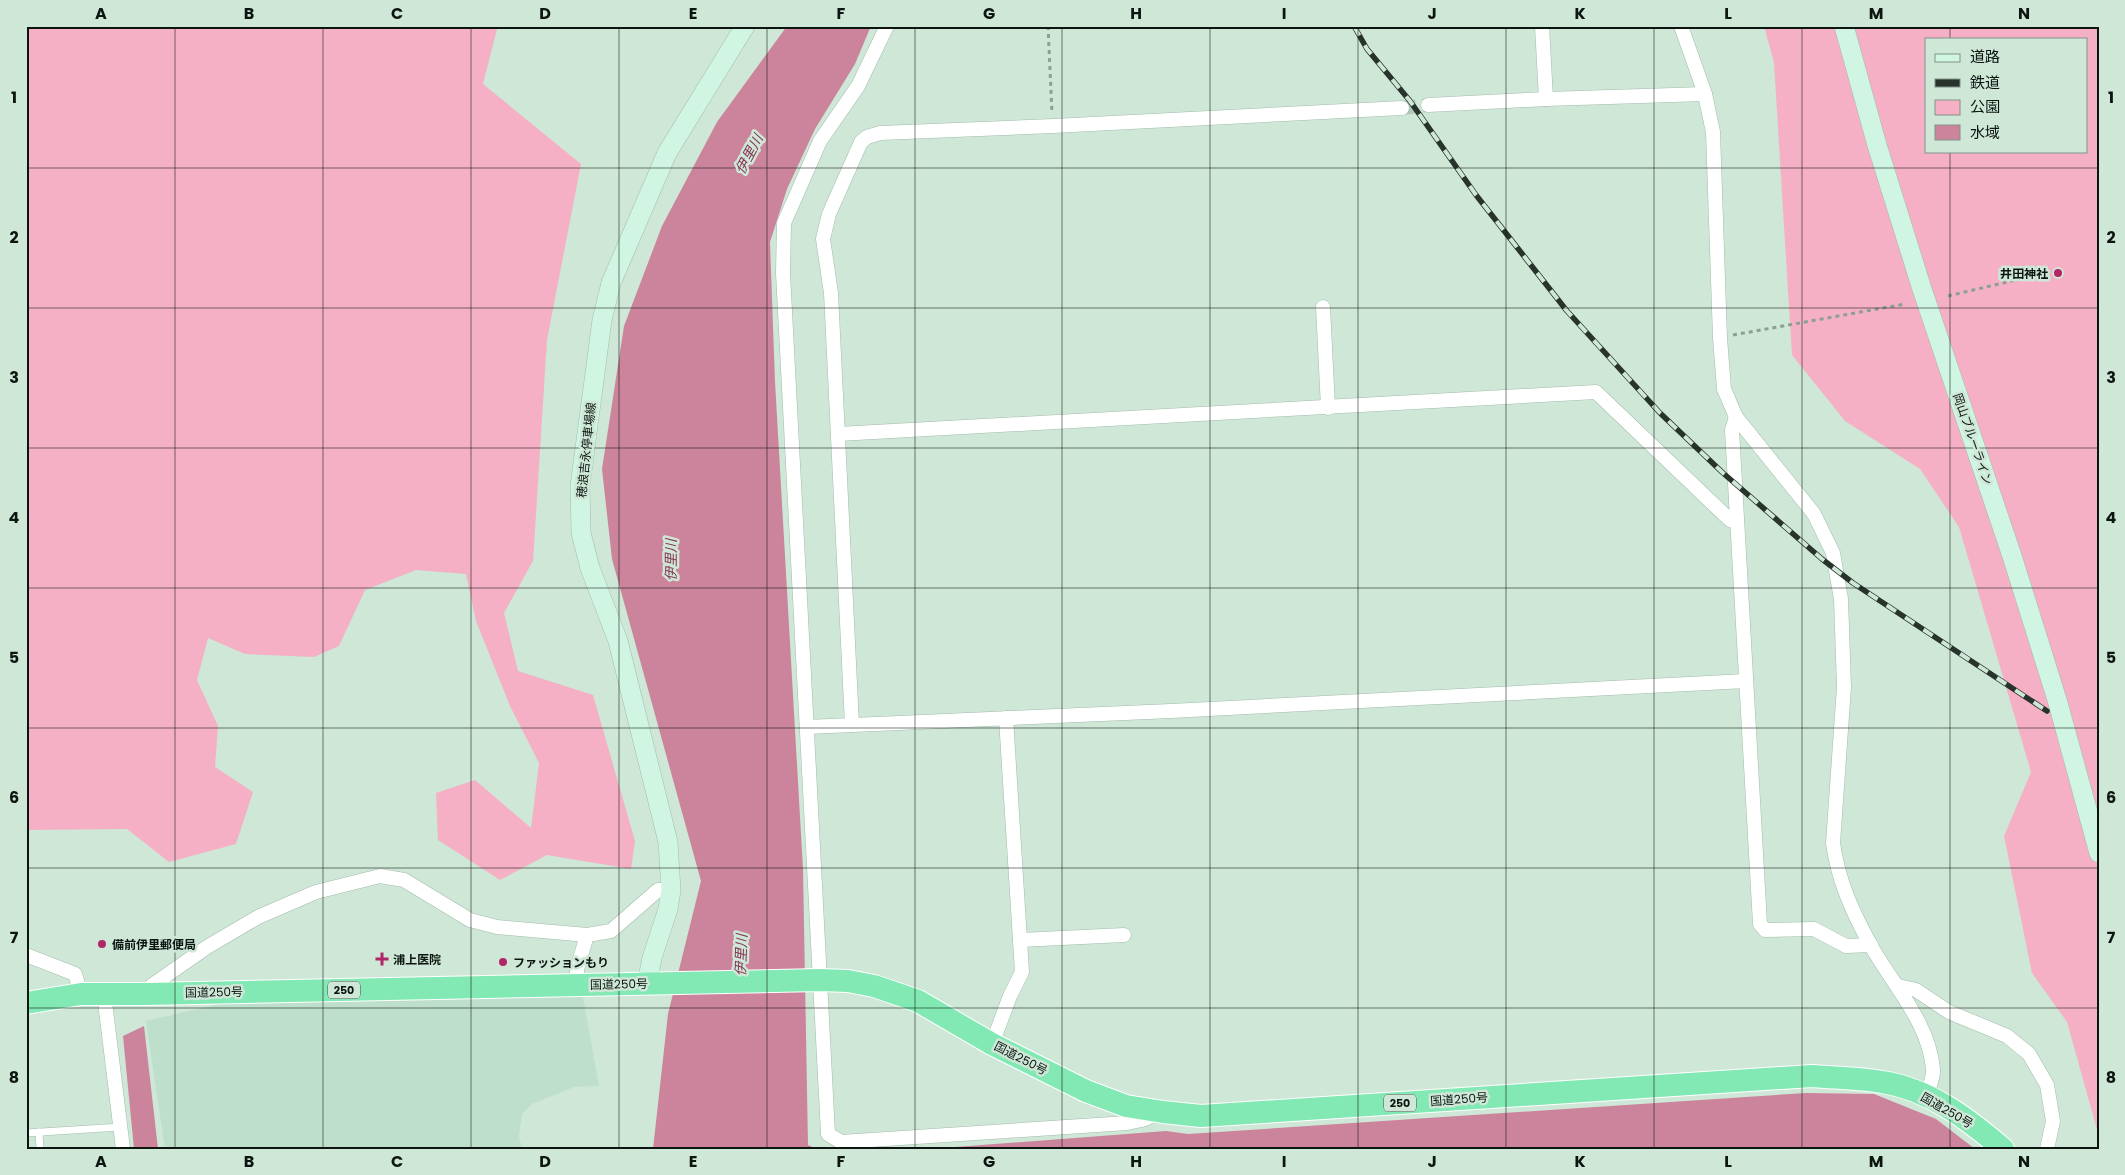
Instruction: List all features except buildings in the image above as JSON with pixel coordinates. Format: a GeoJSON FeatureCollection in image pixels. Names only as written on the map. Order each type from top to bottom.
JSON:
{"type":"FeatureCollection","features":[{"type":"Feature","properties":{"kind":"highway","name":"国道250号"},"geometry":{"type":"LineString","coordinates":[[26,1003],[81,994],[577,984],[848,981],[874,986],[918,1001],[992,1044],[1086,1090],[1126,1106],[1163,1112],[1201,1116],[1812,1076],[1884,1082],[1926,1095],[1969,1120],[2003,1149]]}},
{"type":"Feature","properties":{"kind":"main road","name":"穂浪吉永停車場線"},"geometry":{"type":"LineString","coordinates":[[654,983],[652,958],[668,909],[671,890],[668,842],[618,641],[590,568],[581,533],[580,486],[602,320],[611,283],[667,153],[745,26]]}},
{"type":"Feature","properties":{"kind":"main road","name":"岡山ブルーライン"},"geometry":{"type":"LineString","coordinates":[[1844,26],[1877,145],[1922,289],[2012,556],[2058,703],[2099,853]]}},
{"type":"Feature","properties":{"kind":"street"},"geometry":{"type":"LineString","coordinates":[[887,26],[858,86],[820,141],[784,223],[784,273],[807,727],[813,980],[828,1134],[841,1142],[1126,1123],[1142,1120],[1163,1112]]}},
{"type":"Feature","properties":{"kind":"street"},"geometry":{"type":"LineString","coordinates":[[1542,26],[1546,99]]}},
{"type":"Feature","properties":{"kind":"street"},"geometry":{"type":"LineString","coordinates":[[1681,26],[1705,94],[1713,132],[1720,338],[1724,389],[1736,417],[1814,514],[1833,552],[1842,599],[1844,686],[1833,843],[1836,865],[1846,896],[1870,945],[1898,986],[1925,1036],[1934,1071],[1926,1095]]}},
{"type":"Feature","properties":{"kind":"street"},"geometry":{"type":"LineString","coordinates":[[1428,105],[1705,94]]}},
{"type":"Feature","properties":{"kind":"street"},"geometry":{"type":"LineString","coordinates":[[852,725],[831,292],[824,239],[829,214],[861,142],[867,137],[880,133],[1402,108]]}},
{"type":"Feature","properties":{"kind":"street"},"geometry":{"type":"LineString","coordinates":[[1323,306],[1328,408]]}},
{"type":"Feature","properties":{"kind":"street"},"geometry":{"type":"LineString","coordinates":[[838,434],[1596,392],[1730,520],[1737,522]]}},
{"type":"Feature","properties":{"kind":"street"},"geometry":{"type":"LineString","coordinates":[[1736,417],[1732,430],[1760,924],[1765,930],[1814,929],[1846,946],[1870,945]]}},
{"type":"Feature","properties":{"kind":"street"},"geometry":{"type":"LineString","coordinates":[[807,727],[1746,680]]}},
{"type":"Feature","properties":{"kind":"street"},"geometry":{"type":"LineString","coordinates":[[992,1044],[1010,996],[1022,972],[1006,718]]}},
{"type":"Feature","properties":{"kind":"street"},"geometry":{"type":"LineString","coordinates":[[147,994],[151,986],[207,947],[258,917],[316,892],[380,876],[404,880],[470,920],[497,927],[586,935],[611,931],[658,890],[671,890]]}},
{"type":"Feature","properties":{"kind":"street"},"geometry":{"type":"LineString","coordinates":[[577,984],[578,969],[586,935]]}},
{"type":"Feature","properties":{"kind":"street"},"geometry":{"type":"LineString","coordinates":[[1020,940],[1124,935]]}},
{"type":"Feature","properties":{"kind":"street"},"geometry":{"type":"LineString","coordinates":[[26,955],[75,974],[81,994]]}},
{"type":"Feature","properties":{"kind":"street"},"geometry":{"type":"LineString","coordinates":[[1898,986],[1916,990],[1949,1012],[2007,1036],[2029,1054],[2047,1085],[2052,1121],[2047,1149]]}},
{"type":"Feature","properties":{"kind":"street"},"geometry":{"type":"LineString","coordinates":[[104,994],[123,1149]]}},
{"type":"Feature","properties":{"kind":"lane"},"geometry":{"type":"LineString","coordinates":[[26,1133],[120,1127]]}},
{"type":"Feature","properties":{"kind":"lane"},"geometry":{"type":"LineString","coordinates":[[39,1132],[40,1149]]}},
{"type":"Feature","properties":{"kind":"path"},"geometry":{"type":"LineString","coordinates":[[1048,26],[1053,126]]}},
{"type":"Feature","properties":{"kind":"path"},"geometry":{"type":"LineString","coordinates":[[1948,296],[2037,275]]}},
{"type":"Feature","properties":{"kind":"path"},"geometry":{"type":"LineString","coordinates":[[1720,338],[1905,304]]}},
{"type":"Feature","properties":{"kind":"shaded area"},"geometry":{"type":"Polygon","coordinates":[[[583,997],[599,1086],[574,1087],[532,1104],[522,1114],[519,1136],[522,1149],[165,1149],[146,1021],[242,999],[583,997]]]}},
{"type":"Feature","properties":{"kind":"green space"},"geometry":{"type":"Polygon","coordinates":[[[26,26],[496,26],[497,29],[483,84],[581,164],[547,340],[533,561],[504,613],[518,671],[593,695],[635,841],[631,869],[547,855],[500,880],[438,840],[436,793],[475,780],[531,828],[539,763],[510,706],[476,621],[466,574],[416,570],[365,590],[339,646],[314,657],[245,654],[208,638],[197,680],[218,726],[215,767],[253,792],[236,844],[169,862],[127,829],[26,830],[26,26]]]}},
{"type":"Feature","properties":{"kind":"green space"},"geometry":{"type":"Polygon","coordinates":[[[1764,26],[2099,26],[2099,1137],[2067,1022],[2032,973],[2004,836],[2031,772],[1959,527],[1920,469],[1845,421],[1792,355],[1774,63],[1764,26]]]}},
{"type":"Feature","properties":{"kind":"water","name":"伊里川"},"geometry":{"type":"Polygon","coordinates":[[[787,26],[871,26],[855,64],[815,129],[787,189],[770,242],[775,382],[803,869],[808,1145],[817,1149],[653,1149],[668,1014],[701,881],[612,559],[602,469],[624,326],[662,226],[717,122],[787,26]]]}},
{"type":"Feature","properties":{"kind":"water"},"geometry":{"type":"Polygon","coordinates":[[[144,1026],[158,1149],[134,1149],[123,1036],[144,1026]]]}},
{"type":"Feature","properties":{"kind":"water"},"geometry":{"type":"Polygon","coordinates":[[[1806,1093],[1874,1094],[1936,1119],[1975,1149],[929,1149],[1166,1131],[1188,1134],[1806,1093]]]}},
{"type":"Feature","properties":{"kind":"tunnel"},"geometry":{"type":"LineString","coordinates":[[1402,108],[1428,105]]}},
{"type":"Feature","properties":{"kind":"railway"},"geometry":{"type":"LineString","coordinates":[[1354,26],[1367,49],[1410,101],[1476,195],[1567,311],[1660,413],[1723,473],[1822,559],[1853,583],[2047,711]]}},
{"type":"Feature","properties":{"kind":"place","name":"井田神社"},"geometry":{"type":"Point","coordinates":[2058,273]}},
{"type":"Feature","properties":{"kind":"place","name":"備前伊里郵便局"},"geometry":{"type":"Point","coordinates":[102,944]}},
{"type":"Feature","properties":{"kind":"place","name":"浦上医院"},"geometry":{"type":"Point","coordinates":[382,959]}},
{"type":"Feature","properties":{"kind":"place","name":"ファッションもり"},"geometry":{"type":"Point","coordinates":[503,962]}}]}
